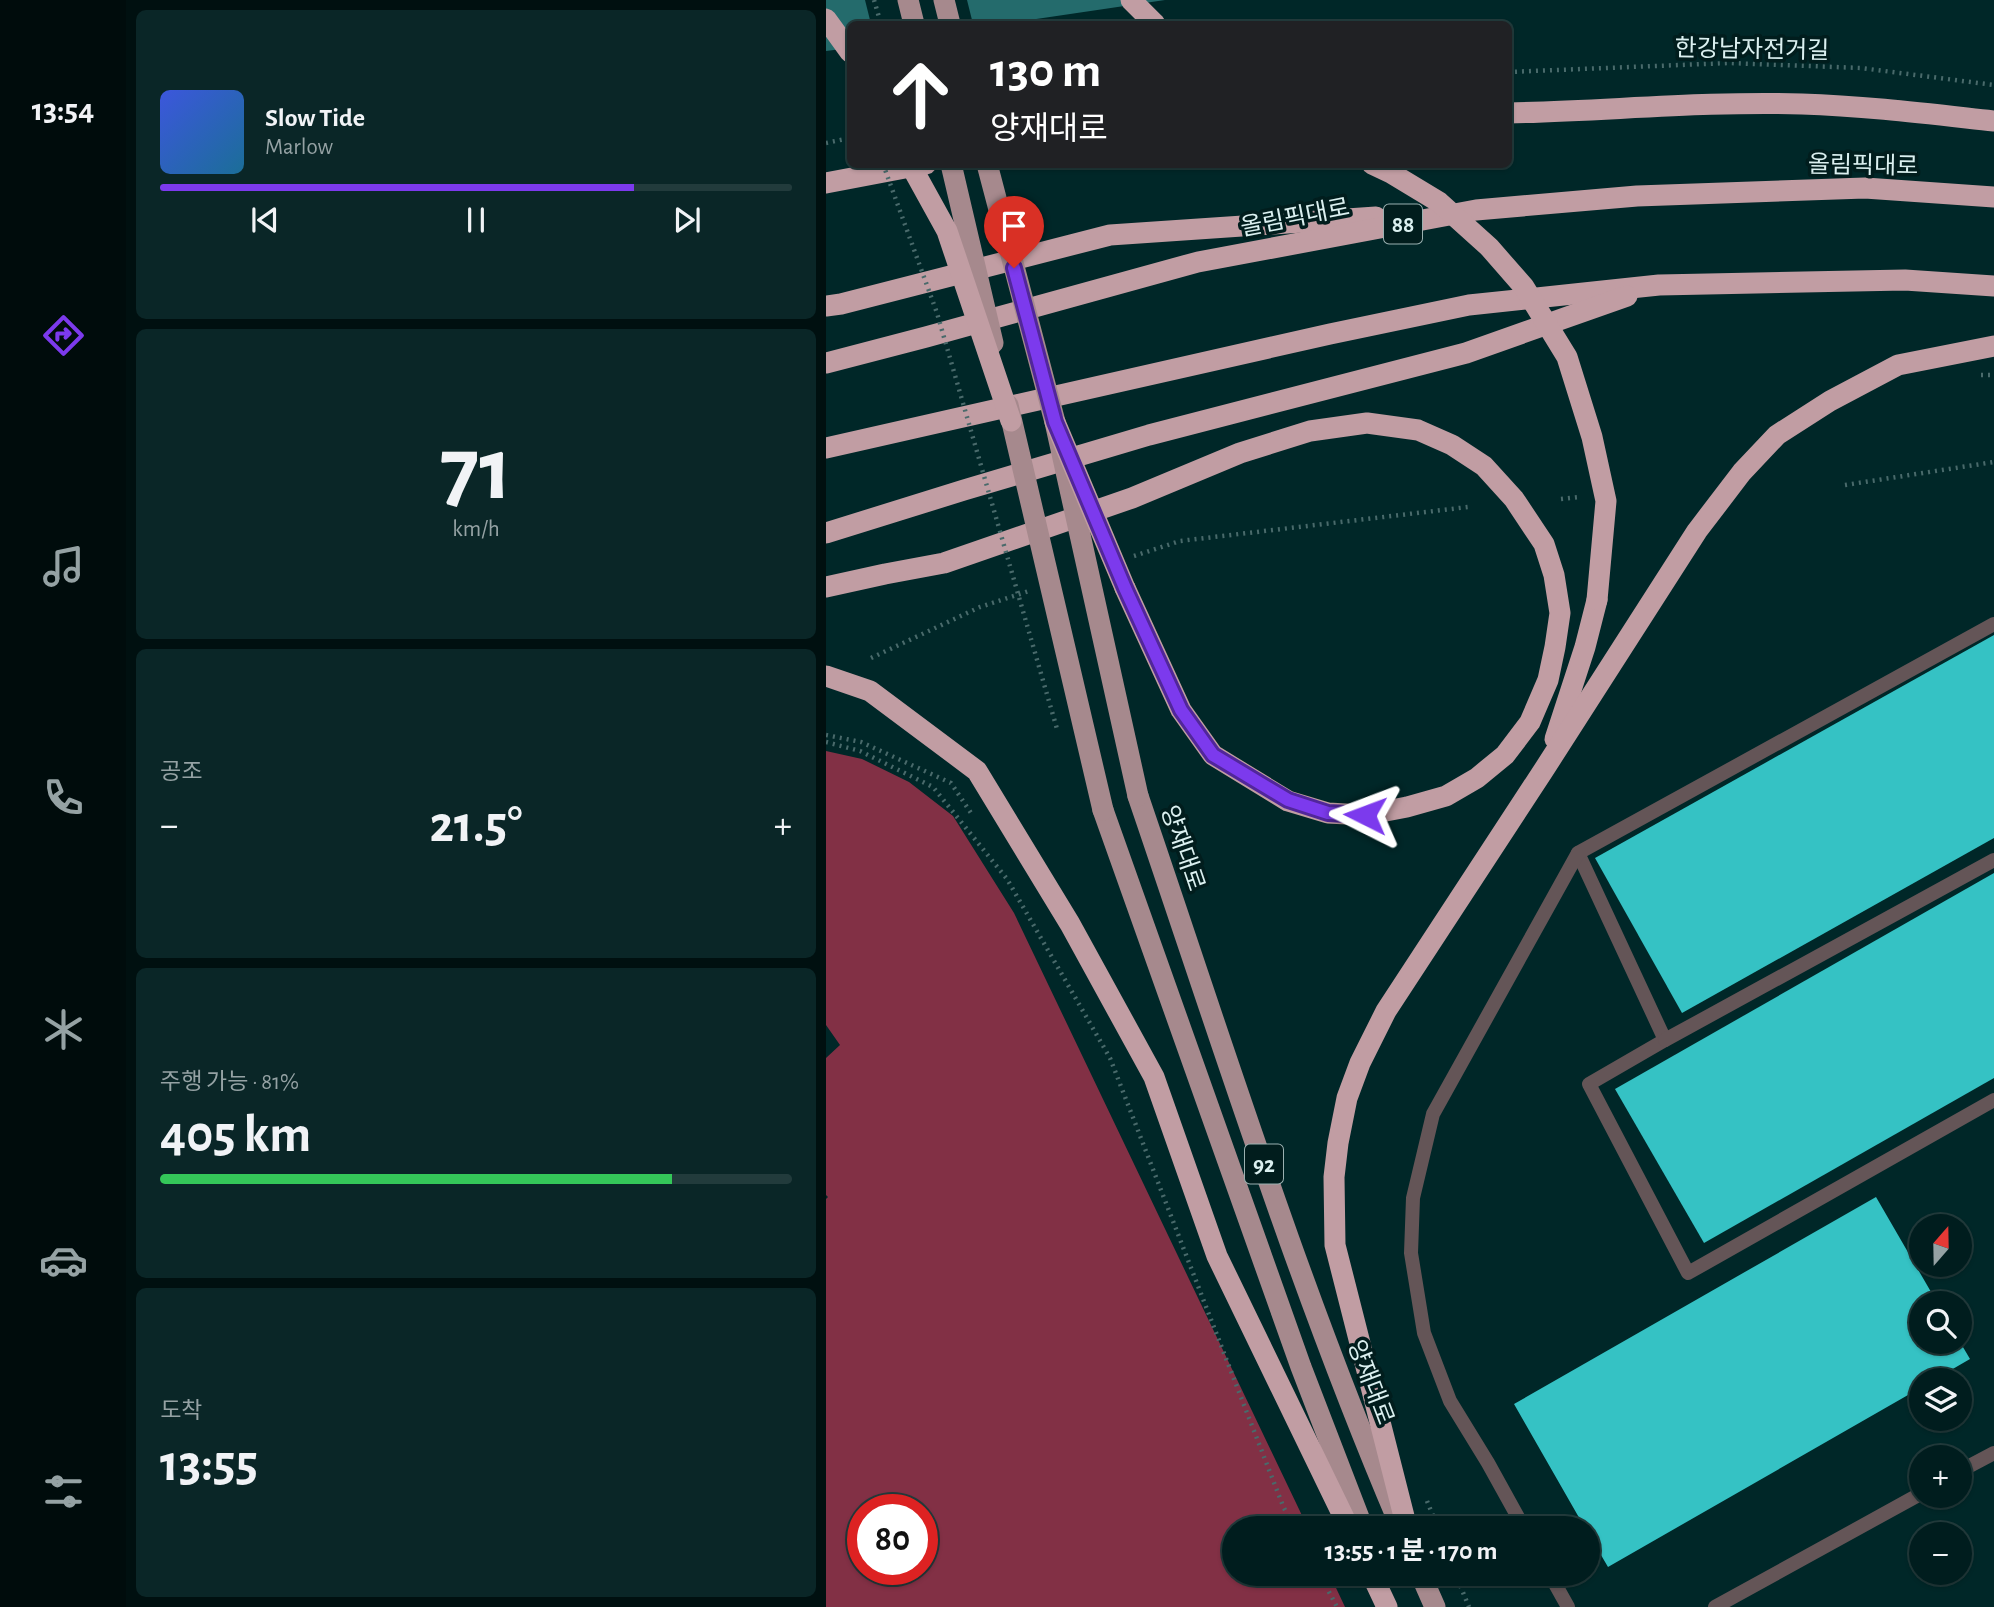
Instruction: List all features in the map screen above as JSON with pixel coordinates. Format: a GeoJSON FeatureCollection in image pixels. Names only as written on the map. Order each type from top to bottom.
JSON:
{"type":"FeatureCollection","features":[{"type":"Feature","properties":{"kind":"highway"},"geometry":{"type":"LineString","coordinates":[[1131,0],[1152,21]]}},
{"type":"Feature","properties":{"kind":"highway"},"geometry":{"type":"LineString","coordinates":[[826,19],[847,48]]}},
{"type":"Feature","properties":{"kind":"highway"},"geometry":{"type":"LineString","coordinates":[[1512,113],[1722,103],[1803,104],[1994,121]]}},
{"type":"Feature","properties":{"kind":"highway"},"geometry":{"type":"LineString","coordinates":[[826,183],[905,168]]}},
{"type":"Feature","properties":{"kind":"highway"},"geometry":{"type":"LineString","coordinates":[[912,168],[947,231],[1011,421]]}},
{"type":"Feature","properties":{"kind":"highway"},"geometry":{"type":"LineString","coordinates":[[1380,168],[1439,202],[1489,247],[1524,287],[1567,357],[1592,437],[1606,501],[1597,600],[1585,647],[1545,768]]}},
{"type":"Feature","properties":{"kind":"highway","name":"올림픽대로"},"geometry":{"type":"LineString","coordinates":[[826,363],[1198,262],[1476,210],[1637,196],[1865,188],[1994,197]]}},
{"type":"Feature","properties":{"kind":"highway"},"geometry":{"type":"LineString","coordinates":[[826,306],[1110,235],[1476,210]]}},
{"type":"Feature","properties":{"kind":"highway"},"geometry":{"type":"LineString","coordinates":[[826,448],[1469,305],[1658,285],[1905,280],[1994,286]]}},
{"type":"Feature","properties":{"kind":"highway"},"geometry":{"type":"LineString","coordinates":[[826,533],[1149,435],[1466,353],[1658,285]]}},
{"type":"Feature","properties":{"kind":"highway"},"geometry":{"type":"LineString","coordinates":[[1404,1516],[1335,1245],[1334,1177],[1347,1098],[1360,1063],[1386,1011],[1697,531],[1742,472],[1777,435],[1830,401],[1898,365],[1994,346]]}},
{"type":"Feature","properties":{"kind":"highway"},"geometry":{"type":"LineString","coordinates":[[826,587],[944,563],[1132,498],[1240,453],[1310,431],[1367,423],[1418,430],[1452,445],[1484,466],[1514,499],[1544,544],[1554,575],[1560,613],[1548,680],[1530,722],[1505,755],[1477,778],[1446,796],[1365,815],[1328,813],[1288,800],[1213,755],[1181,710],[1125,588],[1055,422]]}},
{"type":"Feature","properties":{"kind":"highway"},"geometry":{"type":"LineString","coordinates":[[826,676],[870,691],[977,771],[1070,924],[1154,1077],[1217,1256],[1343,1516]]}},
{"type":"Feature","properties":{"kind":"highway"},"geometry":{"type":"LineString","coordinates":[[1377,1586],[1387,1607]]}},
{"type":"Feature","properties":{"kind":"main road"},"geometry":{"type":"LineString","coordinates":[[908,0],[913,21]]}},
{"type":"Feature","properties":{"kind":"main road"},"geometry":{"type":"LineString","coordinates":[[944,0],[949,21]]}},
{"type":"Feature","properties":{"kind":"main road"},"geometry":{"type":"LineString","coordinates":[[952,168],[1011,421]]}},
{"type":"Feature","properties":{"kind":"main road","name":"양재대로"},"geometry":{"type":"LineString","coordinates":[[988,168],[1055,422],[1138,796],[1298,1264],[1396,1516]]}},
{"type":"Feature","properties":{"kind":"main road","name":"92"},"geometry":{"type":"LineString","coordinates":[[1011,421],[1103,810],[1301,1367],[1358,1516]]}},
{"type":"Feature","properties":{"kind":"main road"},"geometry":{"type":"LineString","coordinates":[[1386,1586],[1394,1607]]}},
{"type":"Feature","properties":{"kind":"main road"},"geometry":{"type":"LineString","coordinates":[[1426,1586],[1435,1607]]}},
{"type":"Feature","properties":{"kind":"lane"},"geometry":{"type":"LineString","coordinates":[[1517,1516],[1450,1402],[1424,1333],[1411,1253],[1413,1198],[1433,1114],[1578,853],[1994,624]]}},
{"type":"Feature","properties":{"kind":"lane"},"geometry":{"type":"LineString","coordinates":[[1578,853],[1665,1040]]}},
{"type":"Feature","properties":{"kind":"lane"},"geometry":{"type":"LineString","coordinates":[[1994,860],[1589,1084],[1688,1273],[1994,1100]]}},
{"type":"Feature","properties":{"kind":"lane"},"geometry":{"type":"LineString","coordinates":[[1972,1465],[1994,1453]]}},
{"type":"Feature","properties":{"kind":"lane"},"geometry":{"type":"LineString","coordinates":[[1715,1607],[1909,1500]]}},
{"type":"Feature","properties":{"kind":"lane"},"geometry":{"type":"LineString","coordinates":[[1556,1586],[1568,1607]]}},
{"type":"Feature","properties":{"kind":"path"},"geometry":{"type":"LineString","coordinates":[[874,0],[880,21]]}},
{"type":"Feature","properties":{"kind":"path","name":"한강남자전거길"},"geometry":{"type":"LineString","coordinates":[[1512,72],[1729,63],[1861,68],[1994,85]]}},
{"type":"Feature","properties":{"kind":"path"},"geometry":{"type":"LineString","coordinates":[[826,143],[847,139]]}},
{"type":"Feature","properties":{"kind":"path"},"geometry":{"type":"LineString","coordinates":[[884,168],[937,313],[1059,737]]}},
{"type":"Feature","properties":{"kind":"path"},"geometry":{"type":"LineString","coordinates":[[1845,485],[1994,462]]}},
{"type":"Feature","properties":{"kind":"path"},"geometry":{"type":"LineString","coordinates":[[1130,557],[1180,541],[1468,506]]}},
{"type":"Feature","properties":{"kind":"path"},"geometry":{"type":"LineString","coordinates":[[871,658],[980,607],[1030,591]]}},
{"type":"Feature","properties":{"kind":"path"},"geometry":{"type":"LineString","coordinates":[[826,735],[861,742],[951,783],[974,817]]}},
{"type":"Feature","properties":{"kind":"path"},"geometry":{"type":"LineString","coordinates":[[826,742],[860,751],[933,788],[1007,878],[1110,1058],[1288,1516]]}},
{"type":"Feature","properties":{"kind":"path"},"geometry":{"type":"LineString","coordinates":[[1326,1586],[1337,1607]]}},
{"type":"Feature","properties":{"kind":"path"},"geometry":{"type":"LineString","coordinates":[[1460,1586],[1469,1607]]}},
{"type":"Feature","properties":{"kind":"shaded area"},"geometry":{"type":"Polygon","coordinates":[[[826,751],[862,759],[909,782],[953,816],[1014,913],[1302,1516],[1222,1516],[1222,1586],[1335,1586],[1345,1607],[826,1607],[826,1058],[840,1045],[826,1025],[826,751]]]}},
{"type":"Feature","properties":{"kind":"water"},"geometry":{"type":"Polygon","coordinates":[[[826,0],[1165,0],[1023,21],[847,21],[847,48],[826,51],[826,0]]]}},
{"type":"Feature","properties":{"kind":"pier"},"geometry":{"type":"Polygon","coordinates":[[[865,0],[967,0],[972,21],[870,21],[865,0]]]}},
{"type":"Feature","properties":{"kind":"building"},"geometry":{"type":"Polygon","coordinates":[[[1994,635],[1994,838],[1682,1013],[1595,858],[1994,635]]]}},
{"type":"Feature","properties":{"kind":"building"},"geometry":{"type":"Polygon","coordinates":[[[1994,873],[1994,1078],[1704,1243],[1615,1089],[1994,873]]]}},
{"type":"Feature","properties":{"kind":"building"},"geometry":{"type":"Polygon","coordinates":[[[1876,1197],[1909,1254],[1909,1278],[1923,1278],[1930,1291],[1909,1291],[1909,1354],[1967,1354],[1970,1359],[1954,1368],[1909,1368],[1909,1394],[1608,1567],[1600,1553],[1600,1516],[1578,1516],[1514,1404],[1876,1197]]]}},
{"type":"Feature","properties":{"kind":"route"},"geometry":{"type":"LineString","coordinates":[[1014,268],[1055,422],[1125,588],[1181,710],[1213,755],[1239,773],[1288,800],[1328,813],[1365,815]]}}]}
